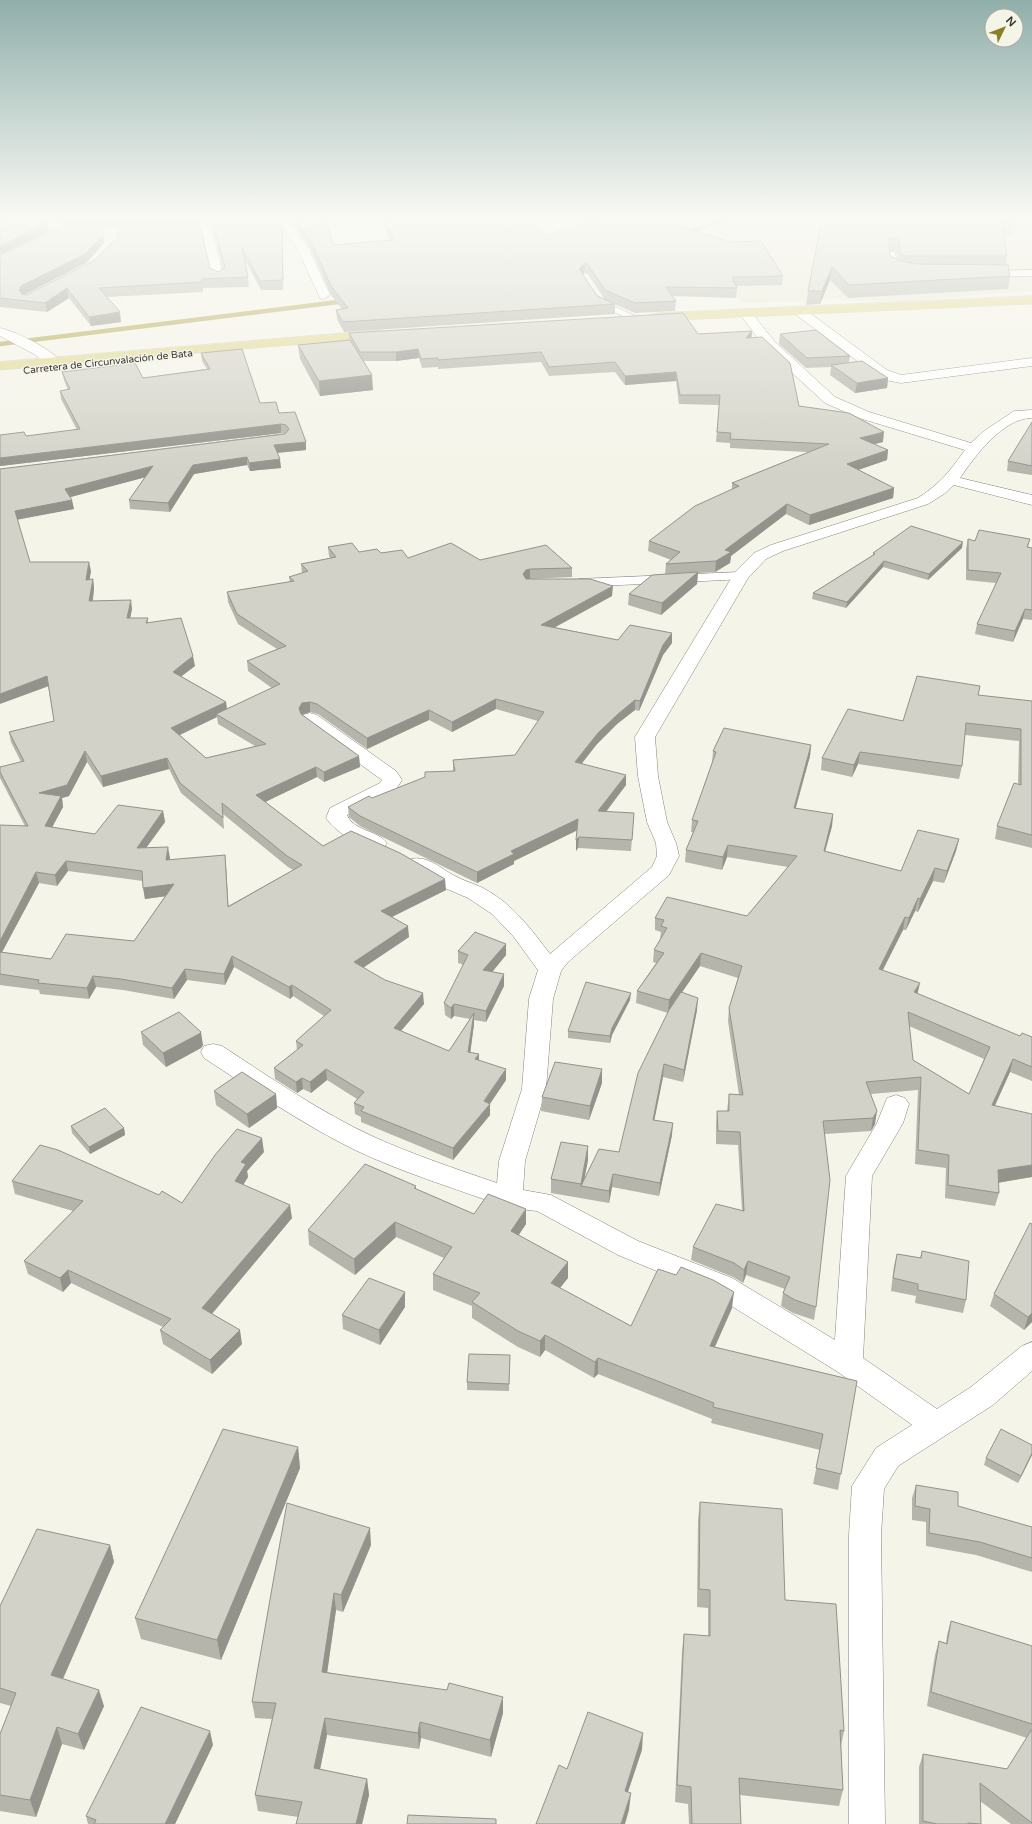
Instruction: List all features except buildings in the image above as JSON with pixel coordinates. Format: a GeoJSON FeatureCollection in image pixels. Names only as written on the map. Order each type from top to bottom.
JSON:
{"type":"FeatureCollection","features":[{"type":"Feature","properties":{"kind":"main road"},"geometry":{"type":"LineString","coordinates":[[604,320],[945,304]]}},
{"type":"Feature","properties":{"kind":"main road","name":"Carretera de Circunvalación de Bata"},"geometry":{"type":"LineString","coordinates":[[56,364],[81,358],[240,344],[390,334]]}},
{"type":"Feature","properties":{"kind":"main road","name":"Carretera de Circunvalación de Bata"},"geometry":{"type":"LineString","coordinates":[[0,366],[34,366],[238,349],[287,342]]}},
{"type":"Feature","properties":{"kind":"main road"},"geometry":{"type":"LineString","coordinates":[[33,348],[81,358]]}},
{"type":"Feature","properties":{"kind":"main road","name":"Carretera de Circunvalación de Bata"},"geometry":{"type":"LineString","coordinates":[[0,373],[34,366]]}},
{"type":"Feature","properties":{"kind":"street"},"geometry":{"type":"LineString","coordinates":[[799,311],[882,373],[890,377],[912,378],[1032,362]]}},
{"type":"Feature","properties":{"kind":"street"},"geometry":{"type":"LineString","coordinates":[[746,314],[770,345],[830,400],[839,406],[853,412],[974,448]]}},
{"type":"Feature","properties":{"kind":"street"},"geometry":{"type":"LineString","coordinates":[[4,333],[33,348],[56,364]]}},
{"type":"Feature","properties":{"kind":"street"},"geometry":{"type":"LineString","coordinates":[[10,353],[34,366]]}},
{"type":"Feature","properties":{"kind":"street"},"geometry":{"type":"LineString","coordinates":[[509,1198],[512,1161],[534,1089],[541,999],[550,970],[560,957],[661,870],[668,856],[666,843],[657,822],[648,776],[645,737],[741,576],[760,556],[777,548],[923,501],[939,491],[951,480],[974,448],[989,434],[1019,414],[1032,414]]}},
{"type":"Feature","properties":{"kind":"street"},"geometry":{"type":"LineString","coordinates":[[951,480],[1032,500]]}},
{"type":"Feature","properties":{"kind":"street"},"geometry":{"type":"LineString","coordinates":[[310,719],[389,775],[392,780],[388,787],[337,812],[336,818],[349,830],[398,853],[448,881],[476,893],[500,909],[521,931],[550,970]]}},
{"type":"Feature","properties":{"kind":"street"},"geometry":{"type":"LineString","coordinates":[[213,1052],[309,1114],[364,1143],[509,1198],[542,1202],[628,1248],[722,1286],[848,1363],[936,1425]]}},
{"type":"Feature","properties":{"kind":"street"},"geometry":{"type":"LineString","coordinates":[[848,1363],[860,1176],[890,1123],[896,1104]]}},
{"type":"Feature","properties":{"kind":"street"},"geometry":{"type":"LineString","coordinates":[[867,1824],[866,1535],[868,1486],[887,1457],[982,1396],[1032,1354]]}},
{"type":"Feature","properties":{"kind":"lane"},"geometry":{"type":"LineString","coordinates":[[603,304],[636,318]]}},
{"type":"Feature","properties":{"kind":"lane"},"geometry":{"type":"LineString","coordinates":[[570,583],[741,576]]}},
{"type":"Feature","properties":{"kind":"waterway"},"geometry":{"type":"LineString","coordinates":[[0,344],[321,304]]}}]}
